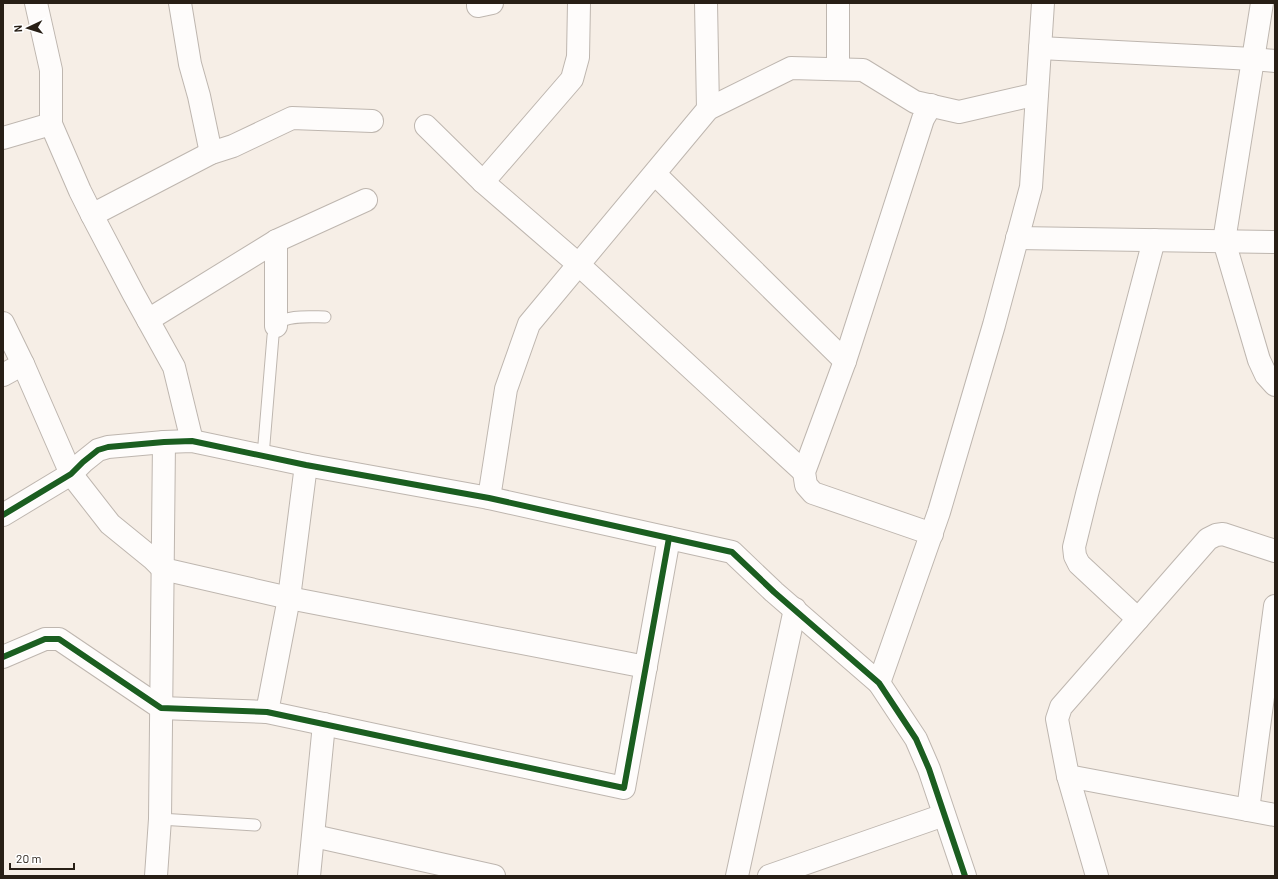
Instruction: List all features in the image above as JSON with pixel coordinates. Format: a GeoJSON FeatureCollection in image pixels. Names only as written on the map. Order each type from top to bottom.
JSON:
{"type":"FeatureCollection","features":[{"type":"Feature","properties":{"kind":"street"},"geometry":{"type":"LineString","coordinates":[[36,3],[52,70],[51,124],[92,215],[174,367],[192,441]]}},
{"type":"Feature","properties":{"kind":"street"},"geometry":{"type":"LineString","coordinates":[[180,3],[190,64],[199,96],[211,153]]}},
{"type":"Feature","properties":{"kind":"street"},"geometry":{"type":"LineString","coordinates":[[478,3],[478,6],[492,3]]}},
{"type":"Feature","properties":{"kind":"street"},"geometry":{"type":"LineString","coordinates":[[483,182],[572,79],[578,57],[580,3]]}},
{"type":"Feature","properties":{"kind":"street"},"geometry":{"type":"LineString","coordinates":[[706,3],[708,109]]}},
{"type":"Feature","properties":{"kind":"street"},"geometry":{"type":"LineString","coordinates":[[838,3],[838,69]]}},
{"type":"Feature","properties":{"kind":"street"},"geometry":{"type":"LineString","coordinates":[[879,683],[932,534],[994,325],[1031,186],[1043,3]]}},
{"type":"Feature","properties":{"kind":"street"},"geometry":{"type":"LineString","coordinates":[[1262,3],[1224,241],[1259,360],[1266,374],[1275,385]]}},
{"type":"Feature","properties":{"kind":"street"},"geometry":{"type":"LineString","coordinates":[[1040,48],[1275,61]]}},
{"type":"Feature","properties":{"kind":"street"},"geometry":{"type":"LineString","coordinates":[[489,498],[506,389],[529,324],[708,109],[791,68],[863,70],[915,102],[959,112],[1037,94]]}},
{"type":"Feature","properties":{"kind":"street"},"geometry":{"type":"LineString","coordinates":[[931,105],[923,119],[844,361],[804,472],[806,485],[813,493],[932,534]]}},
{"type":"Feature","properties":{"kind":"street"},"geometry":{"type":"LineString","coordinates":[[92,215],[211,153],[233,146],[292,118],[372,121]]}},
{"type":"Feature","properties":{"kind":"street"},"geometry":{"type":"LineString","coordinates":[[3,138],[51,124]]}},
{"type":"Feature","properties":{"kind":"street"},"geometry":{"type":"LineString","coordinates":[[426,126],[483,182],[578,264],[804,472]]}},
{"type":"Feature","properties":{"kind":"street"},"geometry":{"type":"LineString","coordinates":[[655,174],[844,361]]}},
{"type":"Feature","properties":{"kind":"street"},"geometry":{"type":"LineString","coordinates":[[148,320],[276,241],[366,200]]}},
{"type":"Feature","properties":{"kind":"street"},"geometry":{"type":"LineString","coordinates":[[1017,238],[1275,242]]}},
{"type":"Feature","properties":{"kind":"street"},"geometry":{"type":"LineString","coordinates":[[1138,619],[1079,564],[1075,556],[1074,547],[1086,494],[1154,240]]}},
{"type":"Feature","properties":{"kind":"street"},"geometry":{"type":"LineString","coordinates":[[276,241],[276,326]]}},
{"type":"Feature","properties":{"kind":"street"},"geometry":{"type":"LineString","coordinates":[[3,323],[23,364],[71,474],[110,524],[163,569],[289,598],[646,667]]}},
{"type":"Feature","properties":{"kind":"street"},"geometry":{"type":"LineString","coordinates":[[3,375],[23,364]]}},
{"type":"Feature","properties":{"kind":"street"},"geometry":{"type":"LineString","coordinates":[[3,515],[71,474],[98,450],[108,446],[192,441],[306,465],[489,498],[732,552],[774,592],[879,683],[916,739],[929,769],[944,815],[969,875]]}},
{"type":"Feature","properties":{"kind":"street"},"geometry":{"type":"LineString","coordinates":[[156,876],[160,819],[164,442]]}},
{"type":"Feature","properties":{"kind":"street"},"geometry":{"type":"LineString","coordinates":[[266,712],[289,598],[306,465]]}},
{"type":"Feature","properties":{"kind":"street"},"geometry":{"type":"LineString","coordinates":[[1097,876],[1068,776],[1057,719],[1062,707],[1208,539],[1216,535],[1223,534],[1275,551]]}},
{"type":"Feature","properties":{"kind":"street"},"geometry":{"type":"LineString","coordinates":[[3,657],[45,639],[59,639],[161,708],[266,712],[624,788],[669,538]]}},
{"type":"Feature","properties":{"kind":"street"},"geometry":{"type":"LineString","coordinates":[[1248,810],[1275,606]]}},
{"type":"Feature","properties":{"kind":"street"},"geometry":{"type":"LineString","coordinates":[[737,876],[795,609]]}},
{"type":"Feature","properties":{"kind":"street"},"geometry":{"type":"LineString","coordinates":[[309,876],[324,724]]}},
{"type":"Feature","properties":{"kind":"street"},"geometry":{"type":"LineString","coordinates":[[1068,776],[1275,815]]}},
{"type":"Feature","properties":{"kind":"street"},"geometry":{"type":"LineString","coordinates":[[769,876],[944,815]]}},
{"type":"Feature","properties":{"kind":"street"},"geometry":{"type":"LineString","coordinates":[[314,836],[494,876]]}},
{"type":"Feature","properties":{"kind":"lane"},"geometry":{"type":"LineString","coordinates":[[263,456],[273,336],[276,326],[282,320],[288,318],[325,317]]}},
{"type":"Feature","properties":{"kind":"lane"},"geometry":{"type":"LineString","coordinates":[[160,819],[255,825]]}},
{"type":"Feature","properties":{"kind":"cycle path"},"geometry":{"type":"LineString","coordinates":[[3,515],[71,474],[98,450],[108,447],[192,441],[306,465],[489,498],[732,552],[774,592],[879,683],[916,739],[929,769],[965,876]]}},
{"type":"Feature","properties":{"kind":"cycle path"},"geometry":{"type":"LineString","coordinates":[[3,657],[45,639],[59,639],[161,708],[267,712],[624,788],[669,538]]}}]}
